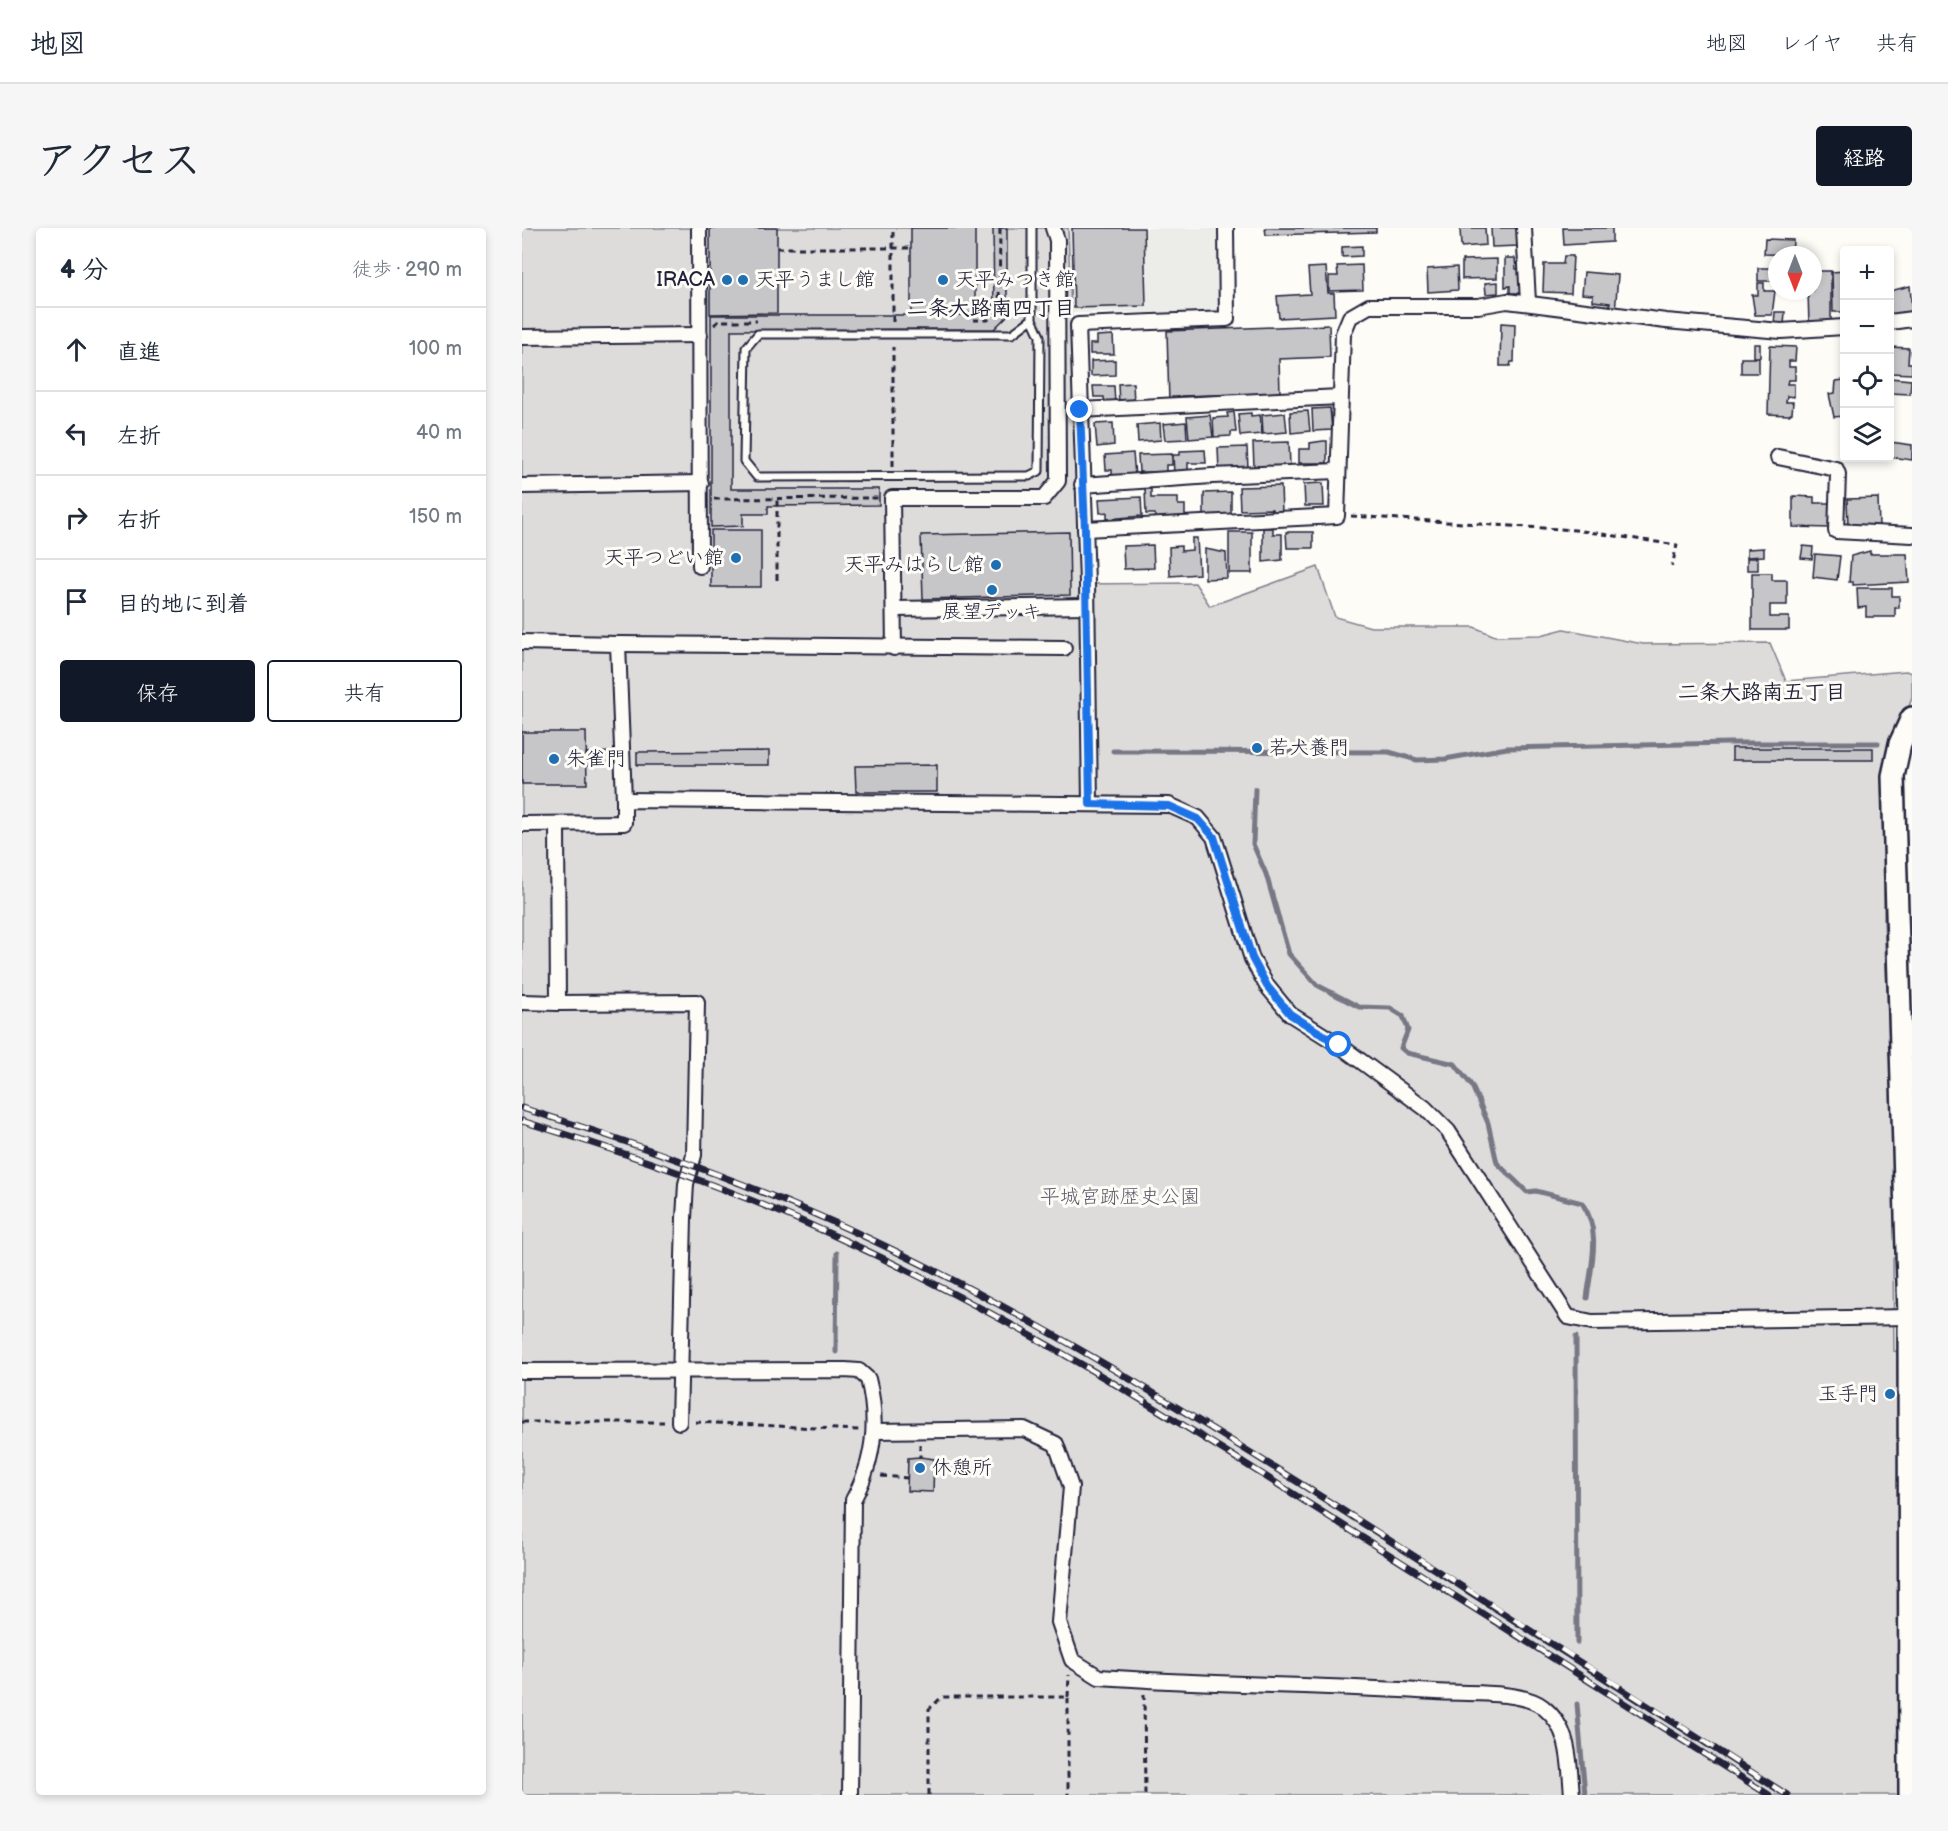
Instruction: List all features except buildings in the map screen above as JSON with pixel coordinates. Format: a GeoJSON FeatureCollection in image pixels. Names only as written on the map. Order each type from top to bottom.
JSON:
{"type":"FeatureCollection","features":[{"type":"Feature","properties":{"kind":"main road"},"geometry":{"type":"LineString","coordinates":[[1910,1795],[1911,1395],[1893,776],[1900,744],[1912,718]]}},
{"type":"Feature","properties":{"kind":"street"},"geometry":{"type":"LineString","coordinates":[[699,228],[700,566]]}},
{"type":"Feature","properties":{"kind":"street"},"geometry":{"type":"LineString","coordinates":[[894,648],[892,498],[1044,498],[1058,481],[1057,240],[1053,228]]}},
{"type":"Feature","properties":{"kind":"street"},"geometry":{"type":"LineString","coordinates":[[1090,804],[1087,582],[1078,325],[1227,319],[1226,228]]}},
{"type":"Feature","properties":{"kind":"street"},"geometry":{"type":"LineString","coordinates":[[1524,228],[1528,302]]}},
{"type":"Feature","properties":{"kind":"street"},"geometry":{"type":"LineString","coordinates":[[1085,530],[1336,516],[1343,334],[1350,317],[1369,306],[1478,306],[1507,301],[1781,331],[1840,327]]}},
{"type":"Feature","properties":{"kind":"street"},"geometry":{"type":"LineString","coordinates":[[1894,321],[1912,319]]}},
{"type":"Feature","properties":{"kind":"street"},"geometry":{"type":"LineString","coordinates":[[522,337],[700,335]]}},
{"type":"Feature","properties":{"kind":"street"},"geometry":{"type":"LineString","coordinates":[[1080,410],[1340,397]]}},
{"type":"Feature","properties":{"kind":"street"},"geometry":{"type":"LineString","coordinates":[[1778,457],[1836,469],[1838,474],[1836,531],[1912,536]]}},
{"type":"Feature","properties":{"kind":"street"},"geometry":{"type":"LineString","coordinates":[[1082,485],[1212,476],[1338,471]]}},
{"type":"Feature","properties":{"kind":"street"},"geometry":{"type":"LineString","coordinates":[[522,486],[701,483]]}},
{"type":"Feature","properties":{"kind":"street"},"geometry":{"type":"LineString","coordinates":[[894,609],[1087,606]]}},
{"type":"Feature","properties":{"kind":"street"},"geometry":{"type":"LineString","coordinates":[[522,642],[894,648],[1064,648]]}},
{"type":"Feature","properties":{"kind":"street"},"geometry":{"type":"LineString","coordinates":[[522,824],[624,823],[618,644]]}},
{"type":"Feature","properties":{"kind":"street"},"geometry":{"type":"LineString","coordinates":[[624,800],[1169,806],[1198,819],[1214,837],[1252,958],[1267,986],[1290,1014],[1339,1045],[1425,1108],[1448,1131],[1568,1317],[1592,1322],[1909,1317]]}},
{"type":"Feature","properties":{"kind":"street"},"geometry":{"type":"LineString","coordinates":[[556,824],[558,1003]]}},
{"type":"Feature","properties":{"kind":"street"},"geometry":{"type":"LineString","coordinates":[[522,1002],[697,1002],[694,1155],[685,1195],[679,1422]]}},
{"type":"Feature","properties":{"kind":"street"},"geometry":{"type":"LineString","coordinates":[[522,1371],[859,1371],[868,1379],[874,1431],[867,1474],[854,1500],[850,1795]]}},
{"type":"Feature","properties":{"kind":"street"},"geometry":{"type":"LineString","coordinates":[[874,1431],[1024,1429],[1056,1444],[1071,1487],[1059,1622],[1072,1660],[1099,1677],[1358,1687],[1516,1697],[1542,1706],[1560,1726],[1567,1745],[1572,1795]]}},
{"type":"Feature","properties":{"kind":"lane"},"geometry":{"type":"LineString","coordinates":[[1032,228],[1032,319],[1040,336],[1039,471],[1029,476],[757,477],[744,461],[746,348],[758,334],[1012,334],[1032,319]]}},
{"type":"Feature","properties":{"kind":"path"},"geometry":{"type":"LineString","coordinates":[[893,228],[893,332]]}},
{"type":"Feature","properties":{"kind":"path"},"geometry":{"type":"LineString","coordinates":[[964,320],[988,320],[999,310],[1000,228]]}},
{"type":"Feature","properties":{"kind":"path"},"geometry":{"type":"LineString","coordinates":[[777,248],[911,248]]}},
{"type":"Feature","properties":{"kind":"path"},"geometry":{"type":"LineString","coordinates":[[700,335],[719,321],[766,321]]}},
{"type":"Feature","properties":{"kind":"path"},"geometry":{"type":"LineString","coordinates":[[893,321],[904,321]]}},
{"type":"Feature","properties":{"kind":"path"},"geometry":{"type":"LineString","coordinates":[[701,499],[892,498],[893,343]]}},
{"type":"Feature","properties":{"kind":"path"},"geometry":{"type":"LineString","coordinates":[[777,499],[777,579]]}},
{"type":"Feature","properties":{"kind":"path"},"geometry":{"type":"LineString","coordinates":[[1336,516],[1586,532],[1677,545],[1672,567]]}},
{"type":"Feature","properties":{"kind":"path"},"geometry":{"type":"LineString","coordinates":[[522,1422],[679,1422],[874,1431]]}},
{"type":"Feature","properties":{"kind":"path"},"geometry":{"type":"LineString","coordinates":[[867,1474],[907,1478]]}},
{"type":"Feature","properties":{"kind":"path"},"geometry":{"type":"LineString","coordinates":[[1144,1680],[1145,1795]]}},
{"type":"Feature","properties":{"kind":"path"},"geometry":{"type":"LineString","coordinates":[[929,1795],[929,1709],[942,1697],[1068,1697],[1068,1795]]}},
{"type":"Feature","properties":{"kind":"shaded area"},"geometry":{"type":"Polygon","coordinates":[[[1068,228],[1222,228],[1224,302],[1216,312],[1071,313],[1068,228]]]}},
{"type":"Feature","properties":{"kind":"green space","name":"平城宮跡歴史公園"},"geometry":{"type":"Polygon","coordinates":[[[522,228],[1068,228],[1071,313],[1074,328],[1080,584],[1195,583],[1210,606],[1318,567],[1335,617],[1371,627],[1474,627],[1495,636],[1541,635],[1564,629],[1643,644],[1770,643],[1786,681],[1906,671],[1912,673],[1912,698],[1891,755],[1885,797],[1884,920],[1898,1257],[1893,1258],[1894,1351],[1900,1352],[1900,1795],[522,1795],[522,228]]]}},
{"type":"Feature","properties":{"kind":"waterway"},"geometry":{"type":"LineString","coordinates":[[1113,751],[1389,752],[1417,760],[1445,759],[1507,748],[1729,743],[1878,743]]}},
{"type":"Feature","properties":{"kind":"waterway"},"geometry":{"type":"LineString","coordinates":[[1255,789],[1253,844],[1266,874],[1289,954],[1317,985],[1359,1007],[1390,1008],[1403,1016],[1408,1030],[1401,1048],[1407,1053],[1455,1064],[1472,1086],[1488,1123],[1497,1163],[1527,1192],[1536,1191],[1582,1203],[1592,1225],[1594,1249],[1587,1298]]}},
{"type":"Feature","properties":{"kind":"waterway"},"geometry":{"type":"LineString","coordinates":[[836,1352],[837,1253]]}},
{"type":"Feature","properties":{"kind":"waterway"},"geometry":{"type":"LineString","coordinates":[[1576,1337],[1577,1643]]}},
{"type":"Feature","properties":{"kind":"waterway"},"geometry":{"type":"LineString","coordinates":[[1577,1704],[1585,1795]]}},
{"type":"Feature","properties":{"kind":"railway"},"geometry":{"type":"LineString","coordinates":[[522,1108],[649,1149],[773,1196],[916,1261],[1037,1325],[1213,1429],[1328,1501],[1787,1795]]}},
{"type":"Feature","properties":{"kind":"railway"},"geometry":{"type":"LineString","coordinates":[[522,1121],[647,1161],[729,1191],[850,1243],[972,1303],[1091,1370],[1207,1440],[1769,1795]]}},
{"type":"Feature","properties":{"kind":"place","name":"IRACA"},"geometry":{"type":"Point","coordinates":[727,280]}},
{"type":"Feature","properties":{"kind":"place","name":"天平うまし館"},"geometry":{"type":"Point","coordinates":[743,280]}},
{"type":"Feature","properties":{"kind":"place","name":"天平みつき館"},"geometry":{"type":"Point","coordinates":[943,280]}},
{"type":"Feature","properties":{"kind":"place","name":"天平つどい館"},"geometry":{"type":"Point","coordinates":[736,558]}},
{"type":"Feature","properties":{"kind":"place","name":"天平みはらし館"},"geometry":{"type":"Point","coordinates":[996,565]}},
{"type":"Feature","properties":{"kind":"place","name":"展望デッキ"},"geometry":{"type":"Point","coordinates":[992,590]}},
{"type":"Feature","properties":{"kind":"place","name":"若犬養門"},"geometry":{"type":"Point","coordinates":[1257,748]}},
{"type":"Feature","properties":{"kind":"place","name":"朱雀門"},"geometry":{"type":"Point","coordinates":[554,759]}},
{"type":"Feature","properties":{"kind":"place","name":"玉手門"},"geometry":{"type":"Point","coordinates":[1890,1394]}},
{"type":"Feature","properties":{"kind":"place","name":"休憩所"},"geometry":{"type":"Point","coordinates":[920,1468]}},
{"type":"Feature","properties":{"kind":"district","name":"二条大路南四丁目"},"geometry":{"type":"Point","coordinates":[991,308]}},
{"type":"Feature","properties":{"kind":"district","name":"二条大路南五丁目"},"geometry":{"type":"Point","coordinates":[1762,692]}},
{"type":"Feature","properties":{"kind":"route"},"geometry":{"type":"LineString","coordinates":[[1080,410],[1087,606],[1090,804],[1169,806],[1198,819],[1214,837],[1252,958],[1267,986],[1290,1014],[1339,1045]]}}]}
